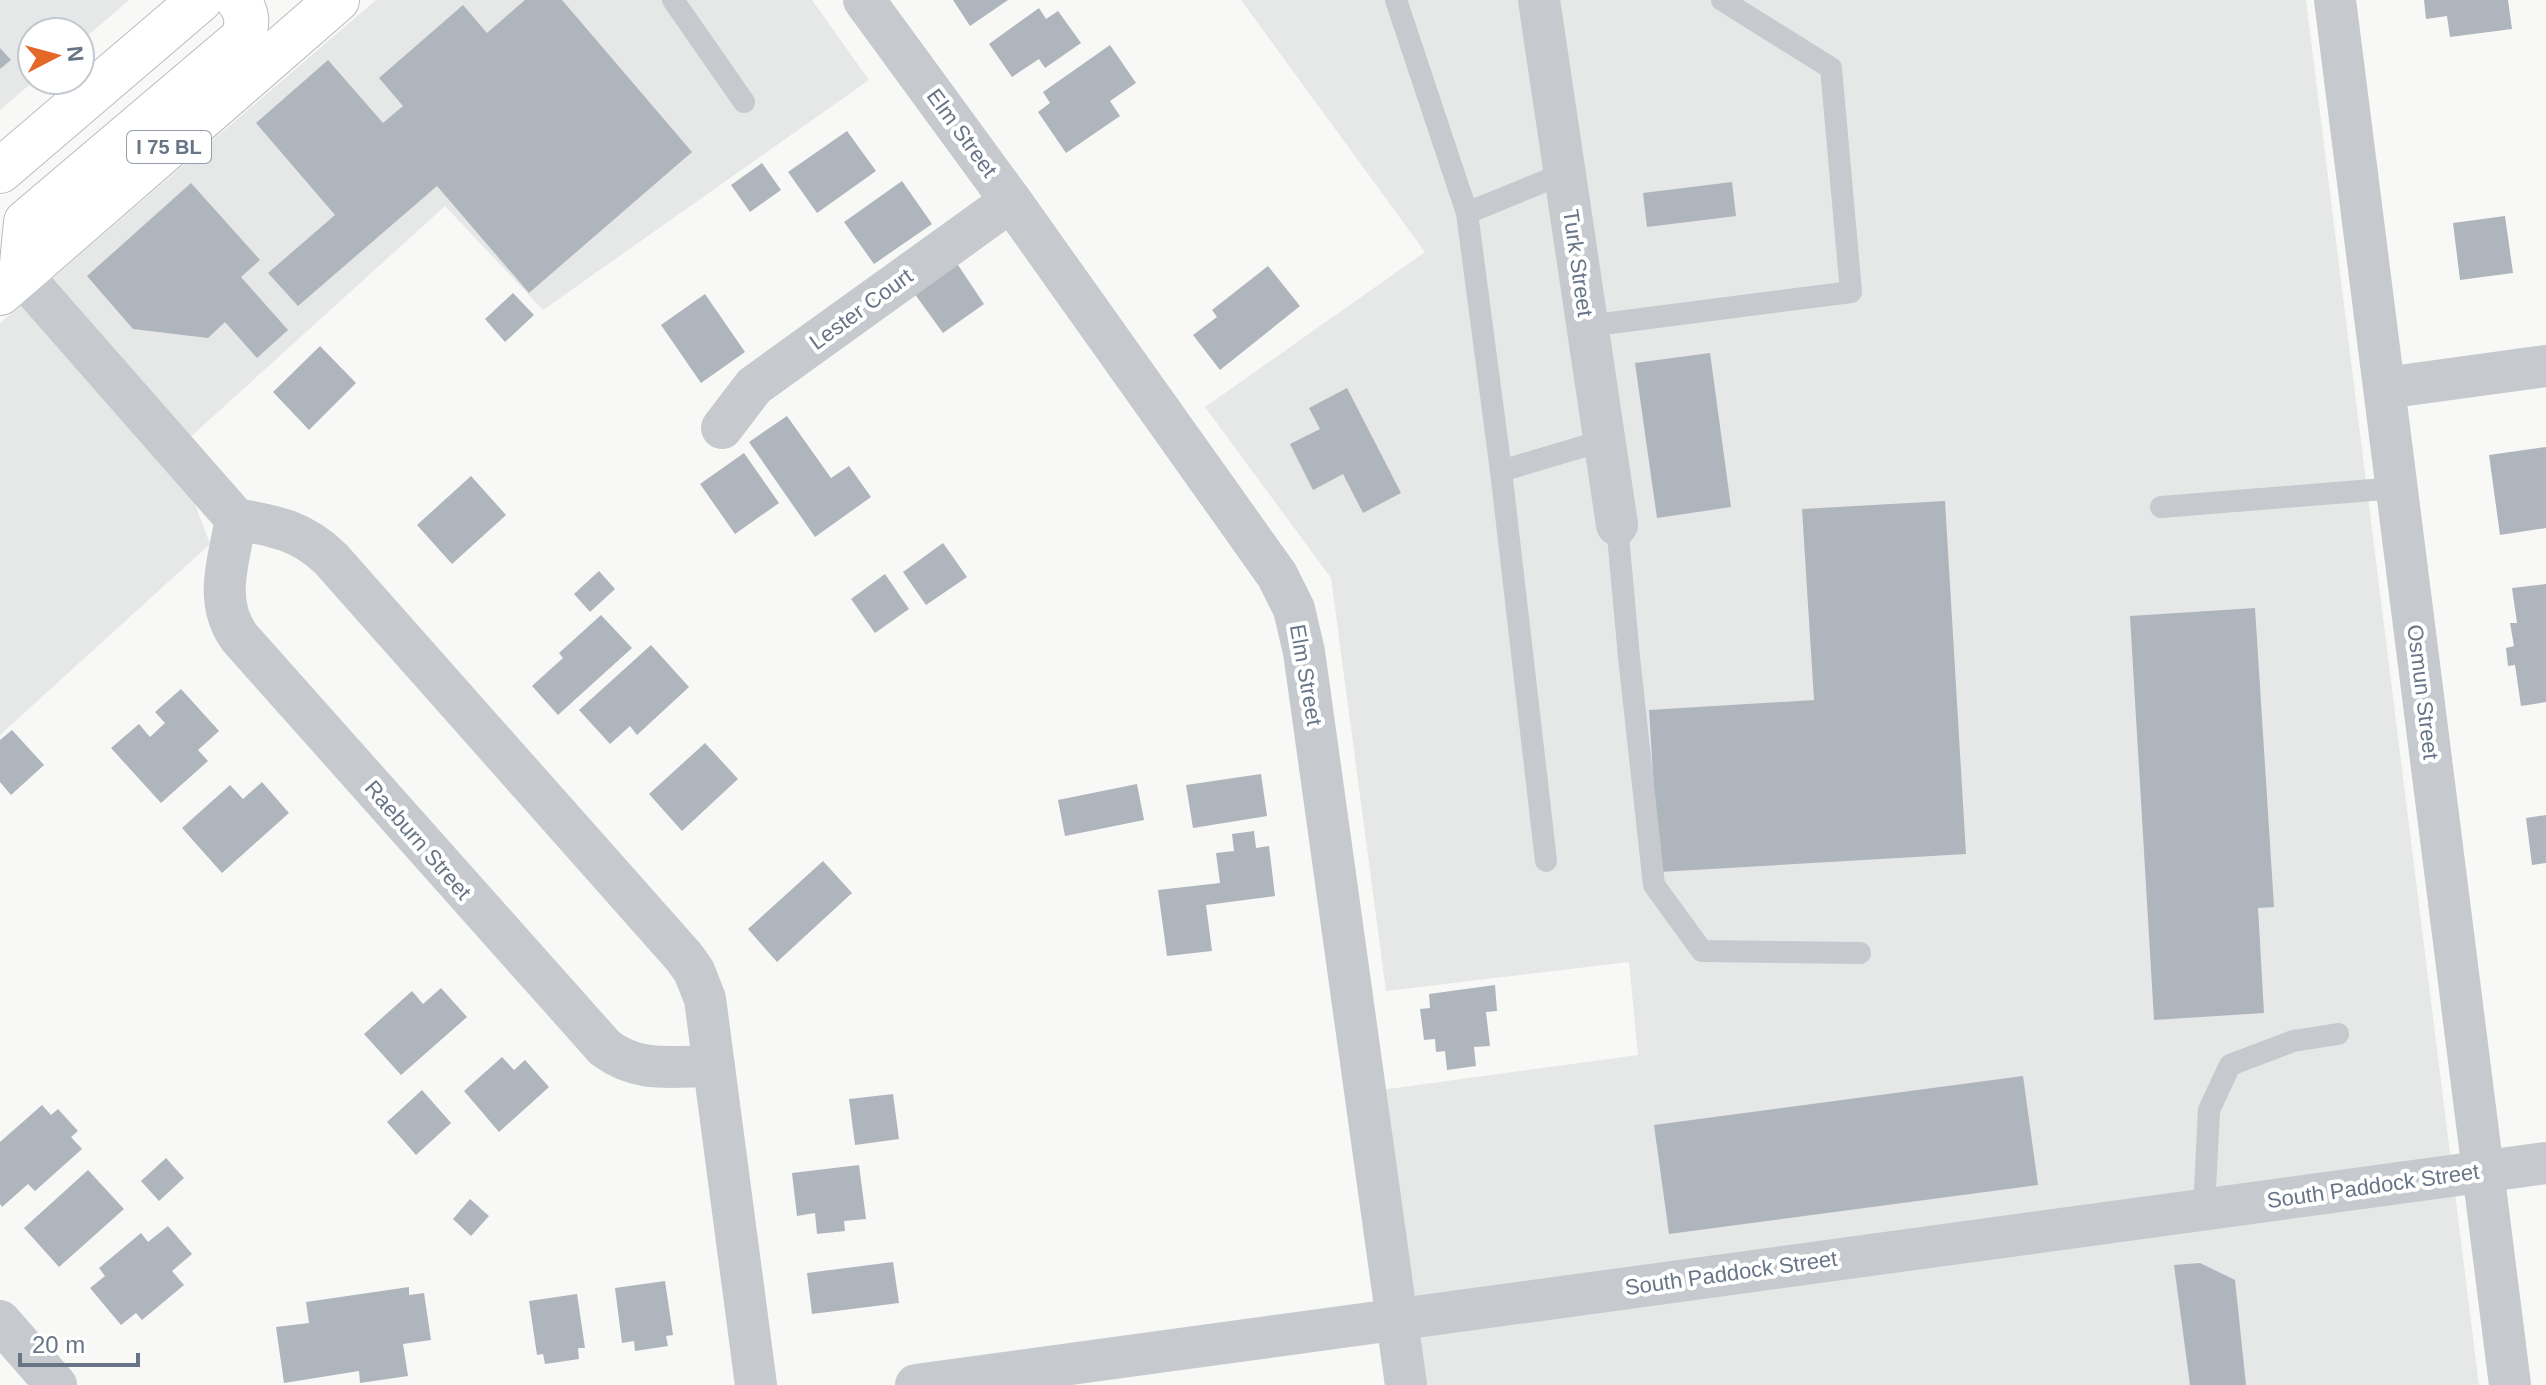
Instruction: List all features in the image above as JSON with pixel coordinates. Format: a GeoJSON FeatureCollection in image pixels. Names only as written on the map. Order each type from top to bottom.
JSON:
{"type":"FeatureCollection","features":[{"type":"Feature","properties":{"kind":"main road"},"geometry":{"type":"LineString","coordinates":[[0,171],[200,0]]}},
{"type":"Feature","properties":{"kind":"main road"},"geometry":{"type":"LineString","coordinates":[[11,284],[26,222],[243,38],[247,24],[246,10],[238,0]]}},
{"type":"Feature","properties":{"kind":"main road","name":"I 75 BL"},"geometry":{"type":"LineString","coordinates":[[11,284],[337,0]]}},
{"type":"Feature","properties":{"kind":"street","name":"Elm Street"},"geometry":{"type":"LineString","coordinates":[[864,0],[1277,575],[1294,609],[1304,652],[1406,1385]]}},
{"type":"Feature","properties":{"kind":"street","name":"Turk Street"},"geometry":{"type":"LineString","coordinates":[[1539,0],[1617,525]]}},
{"type":"Feature","properties":{"kind":"street","name":"Osmun Street"},"geometry":{"type":"LineString","coordinates":[[2335,0],[2510,1385]]}},
{"type":"Feature","properties":{"kind":"street","name":"Lester Court"},"geometry":{"type":"LineString","coordinates":[[722,428],[754,386],[1011,201]]}},
{"type":"Feature","properties":{"kind":"street"},"geometry":{"type":"LineString","coordinates":[[11,284],[236,519],[296,533],[331,559],[694,971],[701,985],[714,1066],[756,1385]]}},
{"type":"Feature","properties":{"kind":"street"},"geometry":{"type":"LineString","coordinates":[[2385,388],[2546,366]]}},
{"type":"Feature","properties":{"kind":"street","name":"Raeburn Street"},"geometry":{"type":"LineString","coordinates":[[236,519],[223,589],[224,602],[231,626],[249,649],[605,1048],[618,1058],[639,1066],[714,1066]]}},
{"type":"Feature","properties":{"kind":"street","name":"South Paddock Street"},"geometry":{"type":"LineString","coordinates":[[916,1385],[2546,1163]]}},
{"type":"Feature","properties":{"kind":"street"},"geometry":{"type":"LineString","coordinates":[[0,1321],[56,1385]]}},
{"type":"Feature","properties":{"kind":"lane"},"geometry":{"type":"LineString","coordinates":[[673,0],[744,102]]}},
{"type":"Feature","properties":{"kind":"lane"},"geometry":{"type":"LineString","coordinates":[[1396,0],[1467,213],[1501,471],[1546,861]]}},
{"type":"Feature","properties":{"kind":"lane"},"geometry":{"type":"LineString","coordinates":[[1587,326],[1851,292],[1831,68],[1722,0]]}},
{"type":"Feature","properties":{"kind":"lane"},"geometry":{"type":"LineString","coordinates":[[1467,213],[1565,173]]}},
{"type":"Feature","properties":{"kind":"lane"},"geometry":{"type":"LineString","coordinates":[[1501,471],[1605,440]]}},
{"type":"Feature","properties":{"kind":"lane"},"geometry":{"type":"LineString","coordinates":[[2161,507],[2397,488]]}},
{"type":"Feature","properties":{"kind":"lane"},"geometry":{"type":"LineString","coordinates":[[1617,525],[1654,885],[1702,951],[1860,953]]}},
{"type":"Feature","properties":{"kind":"lane"},"geometry":{"type":"LineString","coordinates":[[2204,1209],[2209,1110],[2230,1065],[2293,1041],[2338,1034]]}},
{"type":"Feature","properties":{"kind":"shaded area"},"geometry":{"type":"Polygon","coordinates":[[[0,0],[129,0],[96,28],[96,16],[16,16],[16,96],[0,110],[0,0]]]}},
{"type":"Feature","properties":{"kind":"shaded area"},"geometry":{"type":"Polygon","coordinates":[[[376,0],[812,0],[869,80],[543,310],[445,206],[175,451],[210,544],[0,735],[0,323],[376,0]]]}},
{"type":"Feature","properties":{"kind":"shaded area"},"geometry":{"type":"Polygon","coordinates":[[[1241,0],[2306,0],[2479,1385],[1402,1385],[1366,1092],[1638,1055],[1629,962],[1386,991],[1331,578],[1205,407],[1425,252],[1241,0]]]}},
{"type":"Feature","properties":{"kind":"building"},"geometry":{"type":"Polygon","coordinates":[[[525,0],[562,0],[692,152],[529,293],[437,186],[298,306],[268,273],[335,215],[256,123],[328,60],[383,123],[403,106],[379,78],[463,5],[487,33],[525,0]]]}},
{"type":"Feature","properties":{"kind":"building"},"geometry":{"type":"Polygon","coordinates":[[[953,0],[1008,0],[970,26],[953,0]]]}},
{"type":"Feature","properties":{"kind":"building"},"geometry":{"type":"Polygon","coordinates":[[[2424,0],[2508,0],[2512,29],[2450,37],[2447,16],[2426,19],[2424,0]]]}},
{"type":"Feature","properties":{"kind":"building"},"geometry":{"type":"Polygon","coordinates":[[[1039,8],[1046,19],[1058,11],[1081,43],[1045,68],[1039,59],[1012,77],[989,44],[1039,8]]]}},
{"type":"Feature","properties":{"kind":"building"},"geometry":{"type":"Polygon","coordinates":[[[1110,45],[1136,83],[1110,101],[1120,116],[1066,153],[1038,112],[1050,103],[1043,92],[1110,45]]]}},
{"type":"Feature","properties":{"kind":"building"},"geometry":{"type":"Polygon","coordinates":[[[0,48],[11,60],[0,69],[0,48]]]}},
{"type":"Feature","properties":{"kind":"building"},"geometry":{"type":"Polygon","coordinates":[[[847,131],[876,171],[817,213],[788,172],[847,131]]]}},
{"type":"Feature","properties":{"kind":"building"},"geometry":{"type":"Polygon","coordinates":[[[762,163],[781,190],[750,212],[731,185],[762,163]]]}},
{"type":"Feature","properties":{"kind":"building"},"geometry":{"type":"Polygon","coordinates":[[[902,181],[932,224],[874,264],[844,222],[902,181]]]}},
{"type":"Feature","properties":{"kind":"building"},"geometry":{"type":"Polygon","coordinates":[[[1732,182],[1736,216],[1647,227],[1643,193],[1732,182]]]}},
{"type":"Feature","properties":{"kind":"building"},"geometry":{"type":"Polygon","coordinates":[[[191,183],[260,260],[241,277],[288,330],[257,358],[225,322],[208,338],[133,329],[87,276],[191,183]]]}},
{"type":"Feature","properties":{"kind":"building"},"geometry":{"type":"Polygon","coordinates":[[[2505,216],[2513,273],[2460,280],[2453,223],[2505,216]]]}},
{"type":"Feature","properties":{"kind":"building"},"geometry":{"type":"Polygon","coordinates":[[[952,256],[984,304],[943,333],[909,286],[952,256]]]}},
{"type":"Feature","properties":{"kind":"building"},"geometry":{"type":"Polygon","coordinates":[[[1268,266],[1300,306],[1220,370],[1193,335],[1217,317],[1212,310],[1268,266]]]}},
{"type":"Feature","properties":{"kind":"building"},"geometry":{"type":"Polygon","coordinates":[[[513,293],[534,315],[505,342],[485,319],[513,293]]]}},
{"type":"Feature","properties":{"kind":"building"},"geometry":{"type":"Polygon","coordinates":[[[705,294],[745,352],[701,383],[661,325],[705,294]]]}},
{"type":"Feature","properties":{"kind":"building"},"geometry":{"type":"Polygon","coordinates":[[[320,346],[356,383],[309,430],[273,392],[320,346]]]}},
{"type":"Feature","properties":{"kind":"building"},"geometry":{"type":"Polygon","coordinates":[[[1710,353],[1731,507],[1657,518],[1635,363],[1710,353]]]}},
{"type":"Feature","properties":{"kind":"building"},"geometry":{"type":"Polygon","coordinates":[[[1347,388],[1401,493],[1363,513],[1343,474],[1313,490],[1290,444],[1320,429],[1309,408],[1347,388]]]}},
{"type":"Feature","properties":{"kind":"building"},"geometry":{"type":"Polygon","coordinates":[[[787,416],[831,478],[849,466],[871,497],[815,537],[749,442],[787,416]]]}},
{"type":"Feature","properties":{"kind":"building"},"geometry":{"type":"Polygon","coordinates":[[[2546,447],[2546,528],[2500,535],[2489,455],[2546,447]]]}},
{"type":"Feature","properties":{"kind":"building"},"geometry":{"type":"Polygon","coordinates":[[[744,453],[779,503],[735,534],[700,484],[744,453]]]}},
{"type":"Feature","properties":{"kind":"building"},"geometry":{"type":"Polygon","coordinates":[[[471,476],[506,515],[452,564],[417,525],[471,476]]]}},
{"type":"Feature","properties":{"kind":"building"},"geometry":{"type":"Polygon","coordinates":[[[1945,501],[1966,854],[1659,872],[1649,710],[1814,700],[1802,509],[1945,501]]]}},
{"type":"Feature","properties":{"kind":"building"},"geometry":{"type":"Polygon","coordinates":[[[943,543],[967,577],[926,605],[903,572],[943,543]]]}},
{"type":"Feature","properties":{"kind":"building"},"geometry":{"type":"Polygon","coordinates":[[[599,571],[615,589],[590,612],[574,594],[599,571]]]}},
{"type":"Feature","properties":{"kind":"building"},"geometry":{"type":"Polygon","coordinates":[[[885,574],[909,609],[875,633],[851,599],[885,574]]]}},
{"type":"Feature","properties":{"kind":"building"},"geometry":{"type":"Polygon","coordinates":[[[2546,584],[2546,702],[2521,706],[2515,665],[2508,666],[2506,648],[2514,646],[2510,623],[2517,623],[2512,588],[2546,584]]]}},
{"type":"Feature","properties":{"kind":"building"},"geometry":{"type":"Polygon","coordinates":[[[2255,608],[2274,907],[2258,908],[2264,1013],[2154,1020],[2130,616],[2255,608]]]}},
{"type":"Feature","properties":{"kind":"building"},"geometry":{"type":"Polygon","coordinates":[[[601,615],[632,648],[558,715],[532,686],[563,658],[559,653],[601,615]]]}},
{"type":"Feature","properties":{"kind":"building"},"geometry":{"type":"Polygon","coordinates":[[[651,645],[689,687],[637,735],[630,726],[610,744],[579,710],[651,645]]]}},
{"type":"Feature","properties":{"kind":"building"},"geometry":{"type":"Polygon","coordinates":[[[181,689],[219,731],[198,750],[208,761],[161,803],[111,748],[139,724],[150,737],[165,723],[155,712],[181,689]]]}},
{"type":"Feature","properties":{"kind":"building"},"geometry":{"type":"Polygon","coordinates":[[[12,730],[44,765],[11,795],[0,782],[0,740],[12,730]]]}},
{"type":"Feature","properties":{"kind":"building"},"geometry":{"type":"Polygon","coordinates":[[[705,743],[738,779],[682,831],[649,794],[705,743]]]}},
{"type":"Feature","properties":{"kind":"building"},"geometry":{"type":"Polygon","coordinates":[[[1261,774],[1267,816],[1193,828],[1186,785],[1261,774]]]}},
{"type":"Feature","properties":{"kind":"building"},"geometry":{"type":"Polygon","coordinates":[[[262,782],[289,813],[222,873],[182,828],[230,785],[243,799],[262,782]]]}},
{"type":"Feature","properties":{"kind":"building"},"geometry":{"type":"Polygon","coordinates":[[[1137,784],[1144,820],[1065,836],[1058,800],[1137,784]]]}},
{"type":"Feature","properties":{"kind":"building"},"geometry":{"type":"Polygon","coordinates":[[[2546,815],[2546,863],[2532,865],[2526,818],[2546,815]]]}},
{"type":"Feature","properties":{"kind":"building"},"geometry":{"type":"Polygon","coordinates":[[[1254,831],[1256,848],[1269,846],[1275,896],[1206,905],[1212,951],[1167,956],[1158,890],[1220,883],[1216,853],[1234,851],[1232,834],[1254,831]]]}},
{"type":"Feature","properties":{"kind":"building"},"geometry":{"type":"Polygon","coordinates":[[[823,861],[852,893],[777,962],[748,929],[823,861]]]}},
{"type":"Feature","properties":{"kind":"building"},"geometry":{"type":"Polygon","coordinates":[[[1495,985],[1497,1011],[1486,1012],[1490,1046],[1474,1047],[1476,1066],[1447,1070],[1445,1051],[1436,1052],[1435,1039],[1424,1040],[1420,1009],[1430,1008],[1429,994],[1495,985]]]}},
{"type":"Feature","properties":{"kind":"building"},"geometry":{"type":"Polygon","coordinates":[[[441,988],[467,1017],[401,1075],[364,1034],[412,991],[423,1004],[441,988]]]}},
{"type":"Feature","properties":{"kind":"building"},"geometry":{"type":"Polygon","coordinates":[[[502,1057],[514,1070],[525,1060],[549,1087],[499,1132],[464,1091],[502,1057]]]}},
{"type":"Feature","properties":{"kind":"building"},"geometry":{"type":"Polygon","coordinates":[[[2023,1076],[2038,1185],[1669,1234],[1654,1125],[2023,1076]]]}},
{"type":"Feature","properties":{"kind":"building"},"geometry":{"type":"Polygon","coordinates":[[[422,1090],[451,1123],[416,1155],[387,1122],[422,1090]]]}},
{"type":"Feature","properties":{"kind":"building"},"geometry":{"type":"Polygon","coordinates":[[[893,1094],[899,1139],[855,1145],[849,1099],[893,1094]]]}},
{"type":"Feature","properties":{"kind":"building"},"geometry":{"type":"Polygon","coordinates":[[[42,1105],[51,1115],[58,1109],[78,1131],[71,1137],[82,1149],[35,1191],[28,1184],[2,1207],[0,1142],[42,1105]]]}},
{"type":"Feature","properties":{"kind":"building"},"geometry":{"type":"Polygon","coordinates":[[[166,1158],[184,1178],[159,1201],[141,1181],[166,1158]]]}},
{"type":"Feature","properties":{"kind":"building"},"geometry":{"type":"Polygon","coordinates":[[[859,1165],[866,1219],[844,1221],[845,1231],[817,1234],[815,1213],[797,1216],[792,1173],[859,1165]]]}},
{"type":"Feature","properties":{"kind":"building"},"geometry":{"type":"Polygon","coordinates":[[[88,1170],[124,1209],[59,1267],[24,1228],[88,1170]]]}},
{"type":"Feature","properties":{"kind":"building"},"geometry":{"type":"Polygon","coordinates":[[[470,1199],[489,1216],[471,1236],[453,1219],[470,1199]]]}},
{"type":"Feature","properties":{"kind":"building"},"geometry":{"type":"Polygon","coordinates":[[[168,1226],[192,1254],[172,1271],[184,1285],[142,1320],[136,1313],[121,1325],[90,1288],[105,1276],[99,1268],[141,1233],[148,1242],[168,1226]]]}},
{"type":"Feature","properties":{"kind":"building"},"geometry":{"type":"Polygon","coordinates":[[[893,1262],[899,1303],[812,1314],[807,1273],[893,1262]]]}},
{"type":"Feature","properties":{"kind":"building"},"geometry":{"type":"Polygon","coordinates":[[[2200,1263],[2235,1280],[2246,1385],[2190,1385],[2174,1265],[2200,1263]]]}},
{"type":"Feature","properties":{"kind":"building"},"geometry":{"type":"Polygon","coordinates":[[[665,1281],[673,1335],[666,1336],[668,1346],[635,1351],[634,1341],[622,1343],[615,1288],[665,1281]]]}},
{"type":"Feature","properties":{"kind":"building"},"geometry":{"type":"Polygon","coordinates":[[[409,1287],[409,1295],[424,1293],[431,1340],[403,1344],[408,1376],[360,1383],[359,1371],[284,1383],[276,1327],[309,1323],[306,1302],[409,1287]]]}},
{"type":"Feature","properties":{"kind":"building"},"geometry":{"type":"Polygon","coordinates":[[[577,1294],[585,1348],[578,1348],[579,1359],[545,1364],[543,1354],[537,1355],[529,1301],[577,1294]]]}}]}
